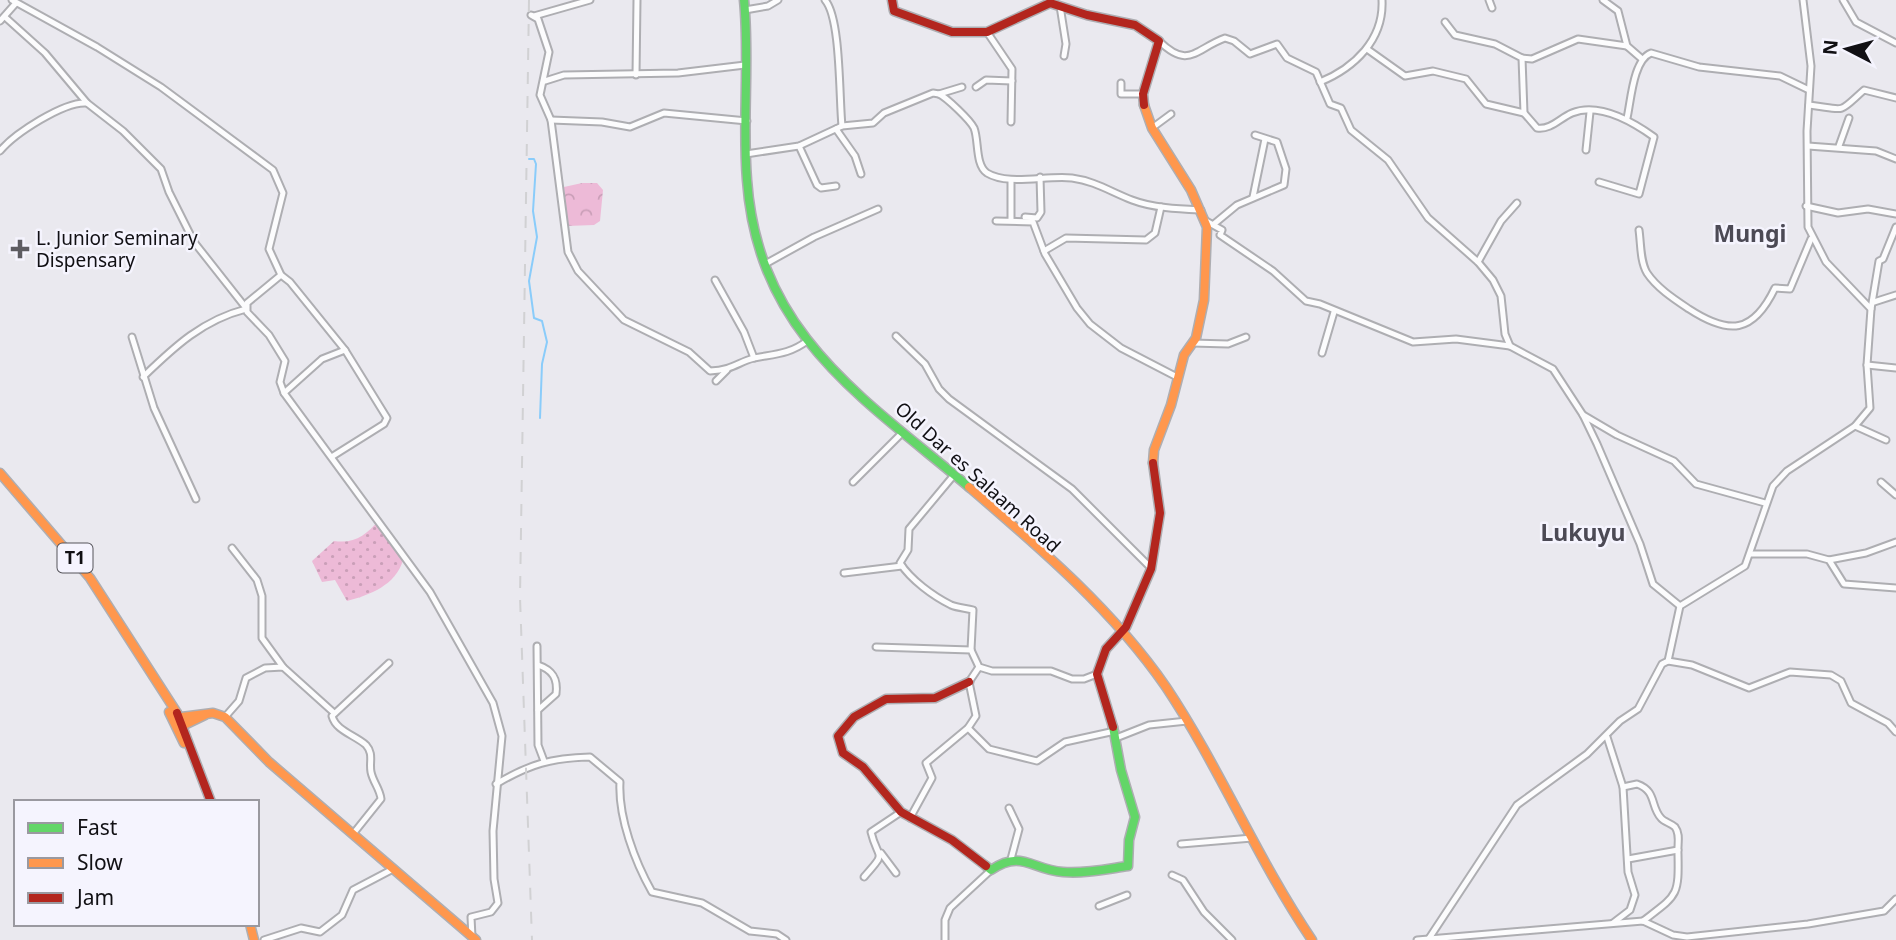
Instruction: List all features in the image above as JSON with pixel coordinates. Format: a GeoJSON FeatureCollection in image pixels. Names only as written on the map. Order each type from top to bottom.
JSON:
{"type":"FeatureCollection","features":[{"type":"Feature","properties":{"kind":"main road","name":"Old Dar es Salaam Road"},"geometry":{"type":"LineString","coordinates":[[744,0],[746,154],[750,204],[778,297],[822,359],[1053,564],[1121,632],[1154,671],[1187,721],[1312,940]]}},
{"type":"Feature","properties":{"kind":"main road"},"geometry":{"type":"LineString","coordinates":[[892,0],[894,11],[952,32],[987,32],[1056,3],[1088,15],[1130,22],[1144,28],[1159,41],[1143,93],[1152,128],[1210,222],[1204,300],[1192,343],[1184,355],[1153,458],[1160,513],[1151,569],[1150,567],[1121,632],[1106,649],[1097,674],[1116,734],[1121,770],[1135,817],[1129,840],[1128,866],[1060,872],[1048,870],[1032,861],[1011,859],[991,870],[952,840],[901,812],[863,767],[843,752],[838,736],[840,732],[854,717],[886,699],[935,698],[969,682]]}},
{"type":"Feature","properties":{"kind":"main road","name":"T1"},"geometry":{"type":"LineString","coordinates":[[0,472],[90,578],[139,652],[181,727],[210,800]]}},
{"type":"Feature","properties":{"kind":"main road"},"geometry":{"type":"LineString","coordinates":[[176,718],[207,713],[225,717],[269,762],[474,938]]}},
{"type":"Feature","properties":{"kind":"main road"},"geometry":{"type":"LineString","coordinates":[[181,727],[207,713]]}},
{"type":"Feature","properties":{"kind":"street"},"geometry":{"type":"LineString","coordinates":[[590,0],[532,16],[538,19],[548,52],[545,81],[540,95],[551,120],[572,262],[624,320],[689,352],[710,371],[727,370],[754,358],[792,352],[807,341]]}},
{"type":"Feature","properties":{"kind":"street"},"geometry":{"type":"LineString","coordinates":[[636,75],[637,0]]}},
{"type":"Feature","properties":{"kind":"street"},"geometry":{"type":"LineString","coordinates":[[745,10],[768,6],[778,0]]}},
{"type":"Feature","properties":{"kind":"street"},"geometry":{"type":"LineString","coordinates":[[825,0],[832,12],[837,33],[839,128],[855,156],[861,174]]}},
{"type":"Feature","properties":{"kind":"street"},"geometry":{"type":"LineString","coordinates":[[1320,82],[1349,68],[1367,49],[1382,16],[1382,0]]}},
{"type":"Feature","properties":{"kind":"street"},"geometry":{"type":"LineString","coordinates":[[1489,0],[1492,8]]}},
{"type":"Feature","properties":{"kind":"street"},"geometry":{"type":"LineString","coordinates":[[1603,0],[1618,11],[1627,46]]}},
{"type":"Feature","properties":{"kind":"street"},"geometry":{"type":"LineString","coordinates":[[1803,0],[1811,66],[1806,206],[1811,239],[1826,262],[1873,305]]}},
{"type":"Feature","properties":{"kind":"street"},"geometry":{"type":"LineString","coordinates":[[1843,0],[1856,22],[1896,43]]}},
{"type":"Feature","properties":{"kind":"street"},"geometry":{"type":"LineString","coordinates":[[333,456],[386,422],[382,408],[345,350],[281,275],[269,254],[283,193],[274,170],[161,87],[97,47],[14,1],[3,19],[45,53],[87,103],[123,131],[162,169],[169,192],[194,242],[270,335],[285,362],[279,382],[284,393],[333,456],[430,592],[493,703],[502,736],[496,784],[493,864],[498,903],[491,912],[471,917],[474,938]]}},
{"type":"Feature","properties":{"kind":"street"},"geometry":{"type":"LineString","coordinates":[[1056,3],[1066,44],[1064,56]]}},
{"type":"Feature","properties":{"kind":"street"},"geometry":{"type":"LineString","coordinates":[[1445,22],[1455,35],[1495,44],[1522,58],[1532,59],[1578,39],[1627,46],[1642,59]]}},
{"type":"Feature","properties":{"kind":"street"},"geometry":{"type":"LineString","coordinates":[[987,32],[1009,62],[1012,81],[1011,122]]}},
{"type":"Feature","properties":{"kind":"street"},"geometry":{"type":"LineString","coordinates":[[1159,41],[1181,56],[1198,54],[1225,38],[1234,41],[1250,54],[1277,44],[1287,58],[1312,69],[1330,104],[1341,108],[1351,130],[1388,159],[1428,218],[1478,262],[1502,296],[1505,334],[1510,345]]}},
{"type":"Feature","properties":{"kind":"street"},"geometry":{"type":"LineString","coordinates":[[1367,49],[1405,76],[1433,71],[1466,79],[1486,104],[1524,113],[1542,129],[1574,112],[1590,112],[1628,118],[1654,137],[1641,192],[1636,194],[1599,182]]}},
{"type":"Feature","properties":{"kind":"street"},"geometry":{"type":"LineString","coordinates":[[1628,118],[1642,59],[1645,55],[1656,53],[1699,67],[1774,75],[1793,80],[1809,90]]}},
{"type":"Feature","properties":{"kind":"street"},"geometry":{"type":"LineString","coordinates":[[1522,58],[1524,113]]}},
{"type":"Feature","properties":{"kind":"street"},"geometry":{"type":"LineString","coordinates":[[545,81],[564,75],[636,75],[745,65]]}},
{"type":"Feature","properties":{"kind":"street"},"geometry":{"type":"LineString","coordinates":[[976,87],[986,80],[1012,81]]}},
{"type":"Feature","properties":{"kind":"street"},"geometry":{"type":"LineString","coordinates":[[1121,83],[1121,94],[1143,93]]}},
{"type":"Feature","properties":{"kind":"street"},"geometry":{"type":"LineString","coordinates":[[746,154],[799,146],[839,128],[873,123],[884,113],[933,93],[939,94],[962,87]]}},
{"type":"Feature","properties":{"kind":"street"},"geometry":{"type":"LineString","coordinates":[[1809,106],[1843,109],[1864,90],[1896,98]]}},
{"type":"Feature","properties":{"kind":"street"},"geometry":{"type":"LineString","coordinates":[[939,94],[973,127],[981,167],[988,174],[1011,181],[1040,177],[1096,182],[1132,200],[1161,207],[1201,210]]}},
{"type":"Feature","properties":{"kind":"street"},"geometry":{"type":"LineString","coordinates":[[0,151],[16,134],[72,104],[87,103]]}},
{"type":"Feature","properties":{"kind":"street"},"geometry":{"type":"LineString","coordinates":[[1586,150],[1590,112]]}},
{"type":"Feature","properties":{"kind":"street"},"geometry":{"type":"LineString","coordinates":[[551,120],[602,122],[630,127],[664,113],[747,121]]}},
{"type":"Feature","properties":{"kind":"street"},"geometry":{"type":"LineString","coordinates":[[1152,128],[1171,114]]}},
{"type":"Feature","properties":{"kind":"street"},"geometry":{"type":"LineString","coordinates":[[1839,146],[1849,118]]}},
{"type":"Feature","properties":{"kind":"street"},"geometry":{"type":"LineString","coordinates":[[1255,135],[1278,142],[1286,176],[1282,188],[1253,197],[1210,222],[1222,230],[1220,234],[1273,271],[1306,302],[1320,304],[1334,312],[1413,342],[1456,339],[1510,345],[1552,369],[1584,415],[1640,544],[1653,584],[1680,606]]}},
{"type":"Feature","properties":{"kind":"street"},"geometry":{"type":"LineString","coordinates":[[1,139],[5,145]]}},
{"type":"Feature","properties":{"kind":"street"},"geometry":{"type":"LineString","coordinates":[[1253,197],[1265,139]]}},
{"type":"Feature","properties":{"kind":"street"},"geometry":{"type":"LineString","coordinates":[[799,146],[817,185],[821,188],[836,186]]}},
{"type":"Feature","properties":{"kind":"street"},"geometry":{"type":"LineString","coordinates":[[1808,146],[1839,146],[1850,151],[1876,151],[1896,159]]}},
{"type":"Feature","properties":{"kind":"street"},"geometry":{"type":"LineString","coordinates":[[1025,217],[1037,218],[1041,212],[1040,177]]}},
{"type":"Feature","properties":{"kind":"street"},"geometry":{"type":"LineString","coordinates":[[1011,181],[1011,220]]}},
{"type":"Feature","properties":{"kind":"street"},"geometry":{"type":"LineString","coordinates":[[1478,262],[1501,221],[1517,203]]}},
{"type":"Feature","properties":{"kind":"street"},"geometry":{"type":"LineString","coordinates":[[1806,206],[1838,214],[1868,209],[1896,214]]}},
{"type":"Feature","properties":{"kind":"street"},"geometry":{"type":"LineString","coordinates":[[1044,251],[1066,237],[1146,240],[1155,233],[1161,207]]}},
{"type":"Feature","properties":{"kind":"street"},"geometry":{"type":"LineString","coordinates":[[766,263],[814,237],[878,209]]}},
{"type":"Feature","properties":{"kind":"street"},"geometry":{"type":"LineString","coordinates":[[996,221],[1033,222],[1044,251],[1077,308],[1090,324],[1121,348],[1177,377]]}},
{"type":"Feature","properties":{"kind":"street"},"geometry":{"type":"LineString","coordinates":[[1668,661],[1680,606],[1733,577],[1745,566],[1752,554],[1765,503],[1773,486],[1787,471],[1855,426],[1871,404],[1867,365],[1879,261],[1883,258],[1896,227]]}},
{"type":"Feature","properties":{"kind":"street"},"geometry":{"type":"LineString","coordinates":[[1639,230],[1643,264],[1653,281],[1672,298],[1706,320],[1727,327],[1738,327],[1756,318],[1775,288],[1790,289],[1811,239]]}},
{"type":"Feature","properties":{"kind":"street"},"geometry":{"type":"LineString","coordinates":[[246,308],[247,303],[281,275]]}},
{"type":"Feature","properties":{"kind":"street"},"geometry":{"type":"LineString","coordinates":[[715,280],[744,332],[754,358]]}},
{"type":"Feature","properties":{"kind":"street"},"geometry":{"type":"LineString","coordinates":[[1873,305],[1896,295]]}},
{"type":"Feature","properties":{"kind":"street"},"geometry":{"type":"LineString","coordinates":[[143,377],[193,331],[246,308]]}},
{"type":"Feature","properties":{"kind":"street"},"geometry":{"type":"LineString","coordinates":[[1322,353],[1334,312]]}},
{"type":"Feature","properties":{"kind":"street"},"geometry":{"type":"LineString","coordinates":[[896,336],[925,364],[939,389],[949,399],[1072,489],[1150,567]]}},
{"type":"Feature","properties":{"kind":"street"},"geometry":{"type":"LineString","coordinates":[[132,337],[143,377],[196,499]]}},
{"type":"Feature","properties":{"kind":"street"},"geometry":{"type":"LineString","coordinates":[[1192,343],[1228,344],[1245,337]]}},
{"type":"Feature","properties":{"kind":"street"},"geometry":{"type":"LineString","coordinates":[[284,393],[322,359],[345,350]]}},
{"type":"Feature","properties":{"kind":"street"},"geometry":{"type":"LineString","coordinates":[[1867,365],[1896,368]]}},
{"type":"Feature","properties":{"kind":"street"},"geometry":{"type":"LineString","coordinates":[[716,381],[727,370]]}},
{"type":"Feature","properties":{"kind":"street"},"geometry":{"type":"LineString","coordinates":[[1584,415],[1617,435],[1674,461],[1696,484],[1765,503]]}},
{"type":"Feature","properties":{"kind":"street"},"geometry":{"type":"LineString","coordinates":[[1855,426],[1886,440]]}},
{"type":"Feature","properties":{"kind":"street"},"geometry":{"type":"LineString","coordinates":[[853,482],[903,432]]}},
{"type":"Feature","properties":{"kind":"street"},"geometry":{"type":"LineString","coordinates":[[954,475],[909,529],[909,545],[901,560],[902,566],[938,597],[954,606],[973,610],[971,650],[979,667],[992,671],[1051,671],[1072,679],[1084,679],[1097,674]]}},
{"type":"Feature","properties":{"kind":"street"},"geometry":{"type":"LineString","coordinates":[[1881,482],[1896,495]]}},
{"type":"Feature","properties":{"kind":"street"},"geometry":{"type":"LineString","coordinates":[[1752,554],[1807,554],[1829,560],[1866,553],[1896,542]]}},
{"type":"Feature","properties":{"kind":"street"},"geometry":{"type":"LineString","coordinates":[[232,548],[257,580],[262,596],[262,638],[283,667],[333,712],[336,724],[367,746],[372,757],[371,773],[380,789],[381,799],[353,834]]}},
{"type":"Feature","properties":{"kind":"street"},"geometry":{"type":"LineString","coordinates":[[1829,560],[1844,584],[1896,588]]}},
{"type":"Feature","properties":{"kind":"street"},"geometry":{"type":"LineString","coordinates":[[844,573],[902,566]]}},
{"type":"Feature","properties":{"kind":"street"},"geometry":{"type":"LineString","coordinates":[[537,646],[538,744],[544,761]]}},
{"type":"Feature","properties":{"kind":"street"},"geometry":{"type":"LineString","coordinates":[[876,647],[971,650]]}},
{"type":"Feature","properties":{"kind":"street"},"geometry":{"type":"LineString","coordinates":[[1429,940],[1517,804],[1607,737],[1620,721],[1638,709],[1662,664],[1668,661],[1692,666],[1749,688],[1790,672],[1831,676],[1840,681],[1851,704],[1888,723],[1896,732]]}},
{"type":"Feature","properties":{"kind":"street"},"geometry":{"type":"LineString","coordinates":[[333,712],[389,663]]}},
{"type":"Feature","properties":{"kind":"street"},"geometry":{"type":"LineString","coordinates":[[538,665],[551,672],[558,682],[556,694],[538,710]]}},
{"type":"Feature","properties":{"kind":"street"},"geometry":{"type":"LineString","coordinates":[[225,717],[239,701],[246,678],[265,668],[283,667]]}},
{"type":"Feature","properties":{"kind":"street"},"geometry":{"type":"LineString","coordinates":[[910,818],[932,778],[926,763],[968,729],[976,716],[969,682],[979,667]]}},
{"type":"Feature","properties":{"kind":"street"},"geometry":{"type":"LineString","coordinates":[[968,729],[989,749],[1037,761],[1065,741],[1116,734],[1149,725],[1187,721]]}},
{"type":"Feature","properties":{"kind":"street"},"geometry":{"type":"LineString","coordinates":[[1607,737],[1623,787],[1634,904],[1613,923]]}},
{"type":"Feature","properties":{"kind":"street"},"geometry":{"type":"LineString","coordinates":[[496,784],[525,767],[544,761],[590,757],[620,782],[619,796],[636,855],[652,892],[702,903],[750,931],[777,934],[786,940]]}},
{"type":"Feature","properties":{"kind":"street"},"geometry":{"type":"LineString","coordinates":[[1623,787],[1637,784],[1652,794],[1661,818],[1677,831],[1680,872],[1676,891],[1665,905],[1643,921]]}},
{"type":"Feature","properties":{"kind":"street"},"geometry":{"type":"LineString","coordinates":[[1009,808],[1018,829],[1011,859]]}},
{"type":"Feature","properties":{"kind":"street"},"geometry":{"type":"LineString","coordinates":[[895,873],[881,853],[872,832],[901,812]]}},
{"type":"Feature","properties":{"kind":"street"},"geometry":{"type":"LineString","coordinates":[[1181,844],[1252,838]]}},
{"type":"Feature","properties":{"kind":"street"},"geometry":{"type":"LineString","coordinates":[[1628,859],[1678,850]]}},
{"type":"Feature","properties":{"kind":"street"},"geometry":{"type":"LineString","coordinates":[[864,877],[879,861],[881,853]]}},
{"type":"Feature","properties":{"kind":"street"},"geometry":{"type":"LineString","coordinates":[[264,940],[301,928],[320,932],[342,915],[353,890],[393,869]]}},
{"type":"Feature","properties":{"kind":"street"},"geometry":{"type":"LineString","coordinates":[[945,940],[945,920],[950,908],[991,870]]}},
{"type":"Feature","properties":{"kind":"street"},"geometry":{"type":"LineString","coordinates":[[1172,875],[1184,880],[1204,912],[1232,940]]}},
{"type":"Feature","properties":{"kind":"street"},"geometry":{"type":"LineString","coordinates":[[1099,906],[1127,895]]}},
{"type":"Feature","properties":{"kind":"street"},"geometry":{"type":"LineString","coordinates":[[1417,940],[1643,921],[1673,935],[1687,937],[1808,924],[1881,911],[1889,908],[1896,899]]}},
{"type":"Feature","properties":{"kind":"green space"},"geometry":{"type":"Polygon","coordinates":[[[597,183],[603,190],[600,221],[594,225],[567,226],[564,187],[597,183]]]}},
{"type":"Feature","properties":{"kind":"green space"},"geometry":{"type":"Polygon","coordinates":[[[379,520],[395,539],[393,545],[403,560],[400,569],[381,588],[347,601],[335,580],[322,582],[312,561],[334,541],[348,541],[360,537],[379,520]]]}},
{"type":"Feature","properties":{"kind":"waterway"},"geometry":{"type":"LineString","coordinates":[[529,159],[534,159],[536,164],[533,211],[537,237],[529,281],[534,318],[542,321],[547,342],[542,364],[540,418]]}},
{"type":"Feature","properties":{"kind":"railway"},"geometry":{"type":"LineString","coordinates":[[529,0],[520,597],[532,940]]}},
{"type":"Feature","properties":{"kind":"traffic: fast"},"geometry":{"type":"LineString","coordinates":[[744,0],[747,180],[755,234],[771,280],[794,321],[822,358],[891,423],[969,487]]}},
{"type":"Feature","properties":{"kind":"traffic: fast"},"geometry":{"type":"LineString","coordinates":[[986,866],[991,870],[1011,861],[1019,861],[1071,872],[1128,866],[1129,840],[1135,817],[1121,770],[1113,727]]}},
{"type":"Feature","properties":{"kind":"traffic: slow"},"geometry":{"type":"LineString","coordinates":[[1144,105],[1152,128],[1191,190],[1207,227],[1204,300],[1196,338],[1184,355],[1171,405],[1154,450],[1153,463]]}},
{"type":"Feature","properties":{"kind":"traffic: slow"},"geometry":{"type":"LineString","coordinates":[[0,473],[90,578],[177,713]]}},
{"type":"Feature","properties":{"kind":"traffic: slow"},"geometry":{"type":"LineString","coordinates":[[969,487],[1074,581],[1145,659],[1186,718],[1274,878],[1312,940]]}},
{"type":"Feature","properties":{"kind":"traffic: slow"},"geometry":{"type":"LineString","coordinates":[[169,712],[184,743]]}},
{"type":"Feature","properties":{"kind":"traffic: slow"},"geometry":{"type":"LineString","coordinates":[[174,718],[213,713],[225,717],[269,762],[476,940]]}},
{"type":"Feature","properties":{"kind":"traffic: slow"},"geometry":{"type":"LineString","coordinates":[[178,728],[205,715]]}},
{"type":"Feature","properties":{"kind":"traffic: slow"},"geometry":{"type":"LineString","coordinates":[[250,926],[254,940]]}},
{"type":"Feature","properties":{"kind":"traffic: jam"},"geometry":{"type":"LineString","coordinates":[[892,0],[894,11],[952,32],[987,32],[1050,3],[1087,15],[1135,25],[1159,41],[1143,94],[1144,105]]}},
{"type":"Feature","properties":{"kind":"traffic: jam"},"geometry":{"type":"LineString","coordinates":[[1113,727],[1097,674],[1106,649],[1126,627],[1151,569],[1160,513],[1153,463]]}},
{"type":"Feature","properties":{"kind":"traffic: jam"},"geometry":{"type":"LineString","coordinates":[[969,682],[935,698],[886,699],[854,717],[838,736],[843,753],[863,767],[901,812],[952,840],[986,866]]}},
{"type":"Feature","properties":{"kind":"traffic: jam"},"geometry":{"type":"LineString","coordinates":[[177,713],[210,800]]}},
{"type":"Feature","properties":{"kind":"place","name":"L. Junior Seminary Dispensary"},"geometry":{"type":"Point","coordinates":[20,249]}},
{"type":"Feature","properties":{"kind":"district","name":"Mungi"},"geometry":{"type":"Point","coordinates":[1750,234]}},
{"type":"Feature","properties":{"kind":"district","name":"Lukuyu"},"geometry":{"type":"Point","coordinates":[1583,533]}}]}
